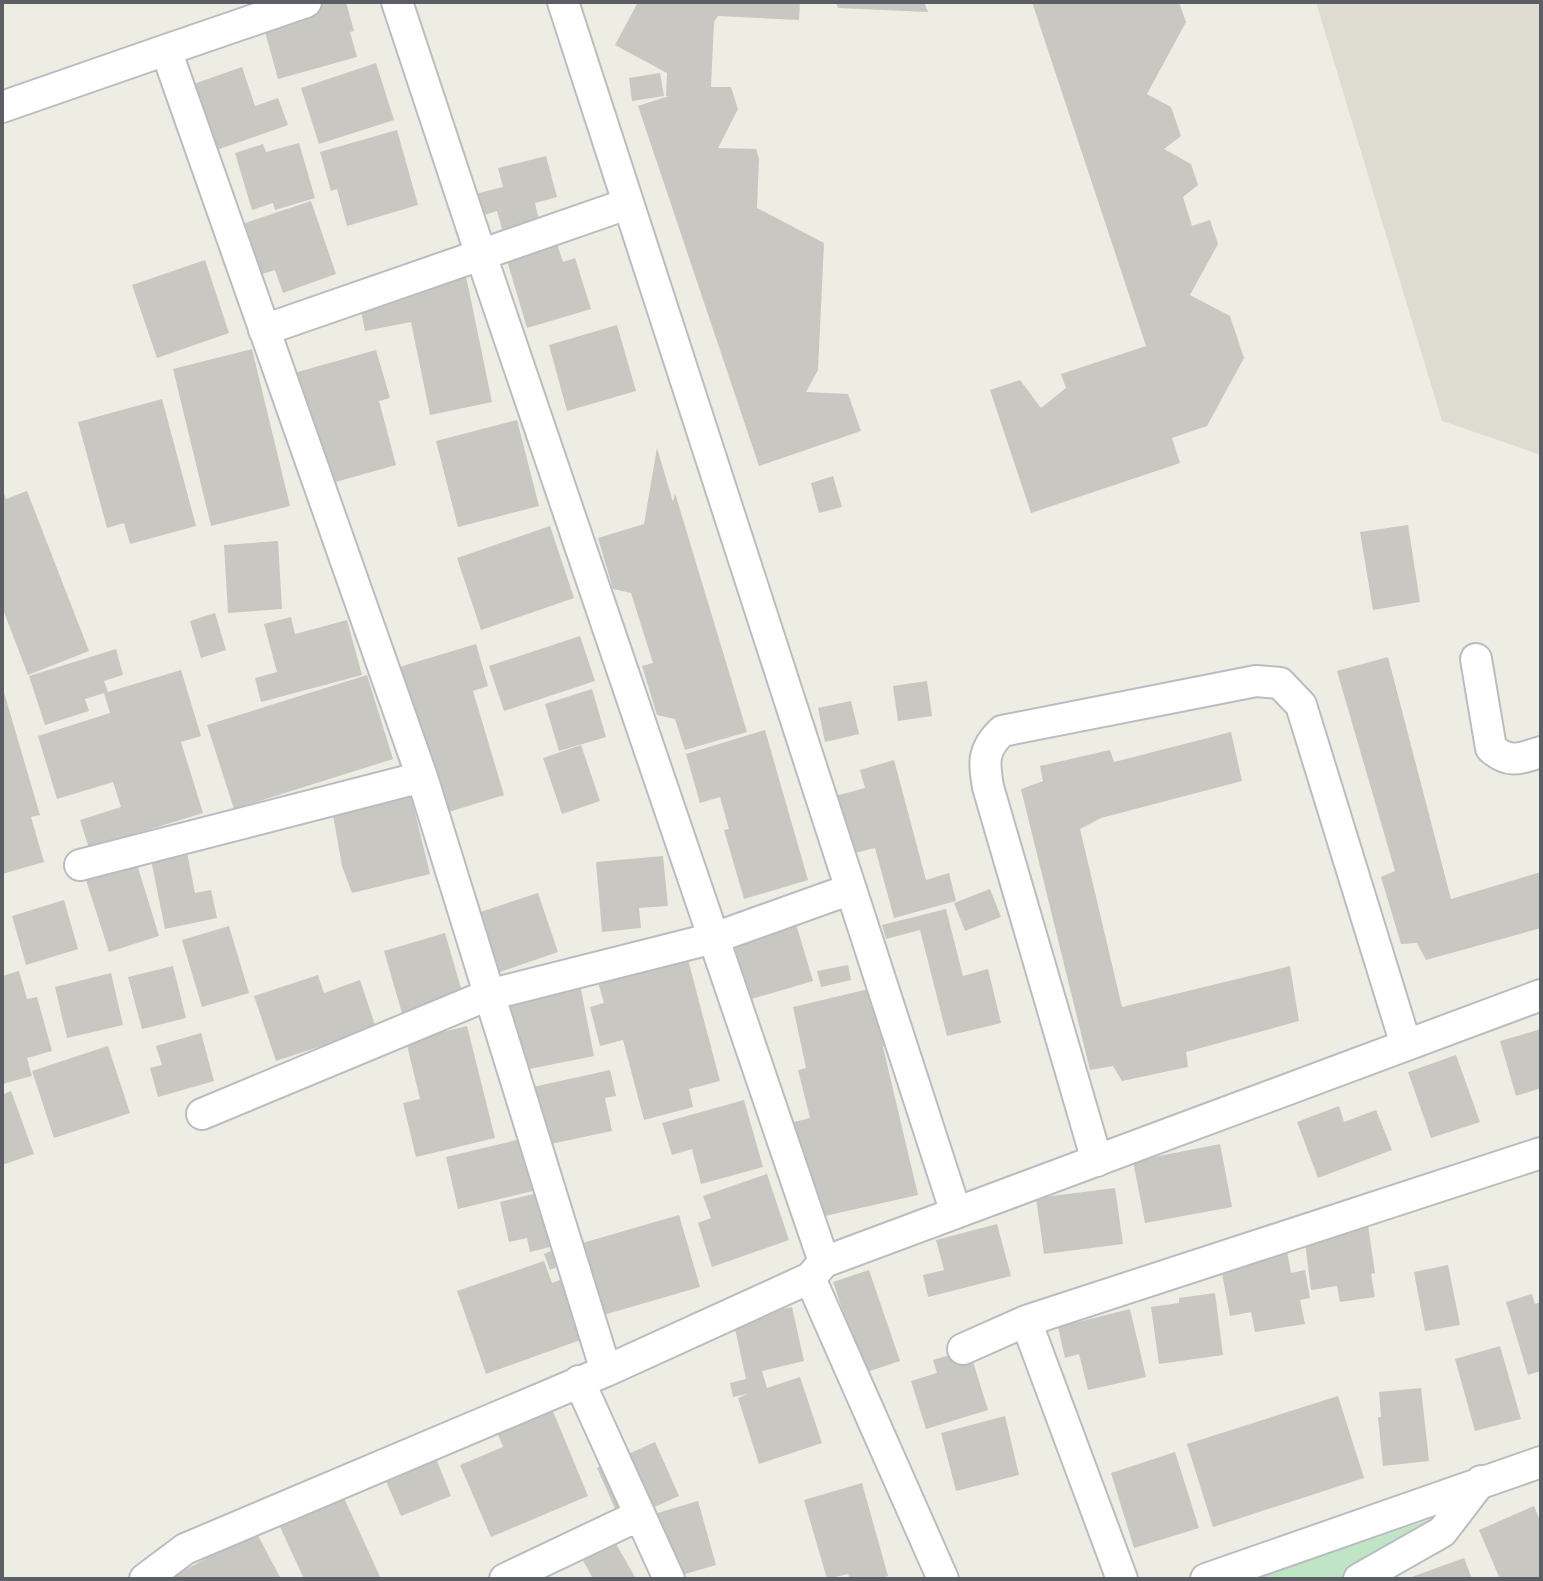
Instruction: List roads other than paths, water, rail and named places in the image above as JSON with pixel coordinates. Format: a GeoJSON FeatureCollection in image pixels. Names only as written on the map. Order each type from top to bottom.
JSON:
{"type":"FeatureCollection","features":[{"type":"Feature","properties":{"kind":"street"},"geometry":{"type":"LineString","coordinates":[[2,107],[306,2]]}},
{"type":"Feature","properties":{"kind":"street"},"geometry":{"type":"LineString","coordinates":[[397,2],[714,938],[817,1270],[943,1579]]}},
{"type":"Feature","properties":{"kind":"street"},"geometry":{"type":"LineString","coordinates":[[563,2],[956,1213]]}},
{"type":"Feature","properties":{"kind":"street"},"geometry":{"type":"LineString","coordinates":[[166,50],[422,777],[488,995],[592,1376],[640,1515],[669,1579]]}},
{"type":"Feature","properties":{"kind":"street"},"geometry":{"type":"LineString","coordinates":[[264,330],[627,204]]}},
{"type":"Feature","properties":{"kind":"street"},"geometry":{"type":"LineString","coordinates":[[1476,659],[1491,748],[1501,757],[1516,760],[1541,752]]}},
{"type":"Feature","properties":{"kind":"street"},"geometry":{"type":"LineString","coordinates":[[1097,1161],[988,787],[984,764],[989,744],[1002,731],[1256,681],[1280,683],[1301,705],[1406,1045]]}},
{"type":"Feature","properties":{"kind":"street"},"geometry":{"type":"LineString","coordinates":[[80,865],[422,777]]}},
{"type":"Feature","properties":{"kind":"street"},"geometry":{"type":"LineString","coordinates":[[202,1114],[488,995],[714,938],[851,889]]}},
{"type":"Feature","properties":{"kind":"street"},"geometry":{"type":"LineString","coordinates":[[145,1579],[185,1549],[592,1376],[817,1270],[956,1213],[1541,995]]}},
{"type":"Feature","properties":{"kind":"street"},"geometry":{"type":"LineString","coordinates":[[963,1349],[1026,1321],[1541,1153]]}},
{"type":"Feature","properties":{"kind":"street"},"geometry":{"type":"LineString","coordinates":[[1026,1321],[1122,1579]]}},
{"type":"Feature","properties":{"kind":"street"},"geometry":{"type":"LineString","coordinates":[[1206,1579],[1541,1462]]}},
{"type":"Feature","properties":{"kind":"street"},"geometry":{"type":"LineString","coordinates":[[1359,1579],[1442,1532],[1481,1481]]}},
{"type":"Feature","properties":{"kind":"street"},"geometry":{"type":"LineString","coordinates":[[505,1579],[640,1515]]}}]}
